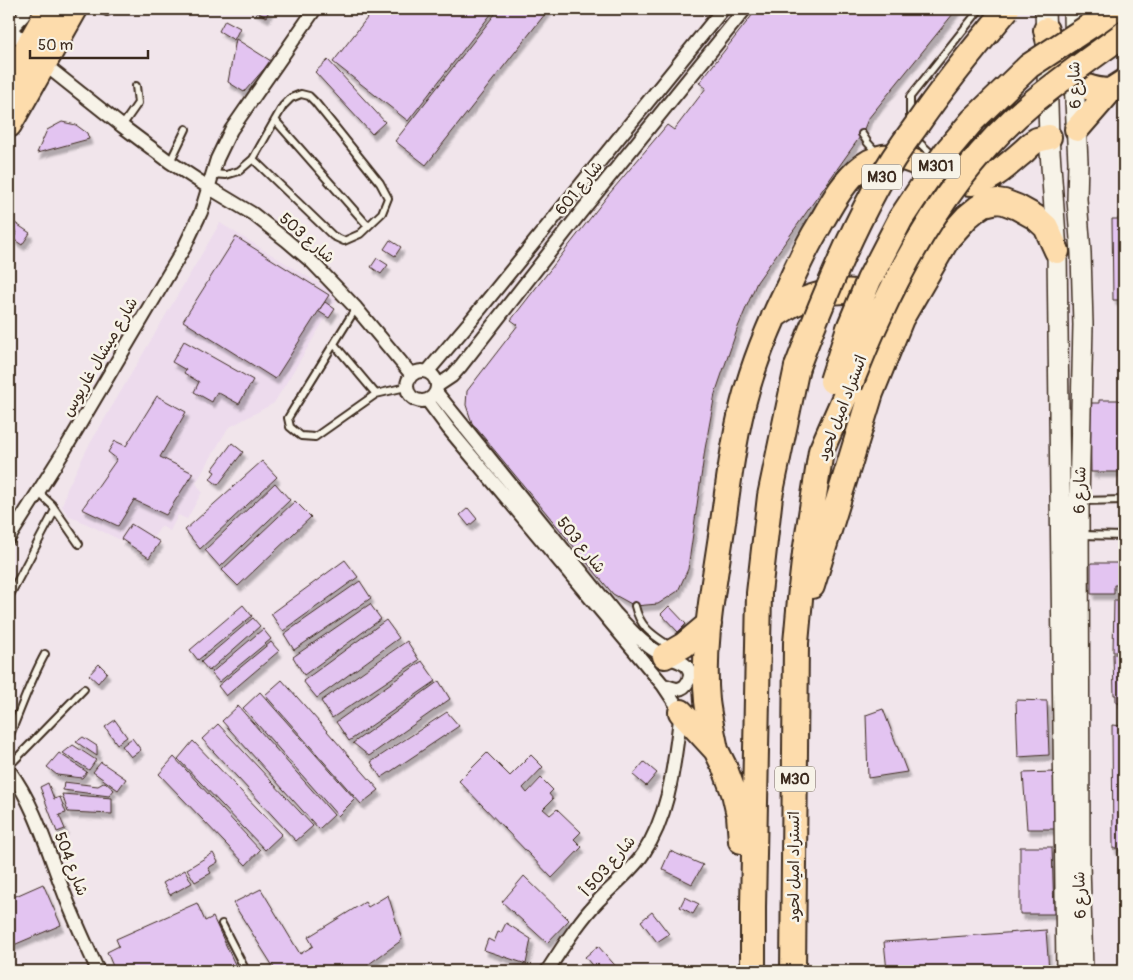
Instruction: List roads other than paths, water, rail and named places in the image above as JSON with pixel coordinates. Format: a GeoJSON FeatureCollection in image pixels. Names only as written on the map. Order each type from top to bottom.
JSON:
{"type":"FeatureCollection","features":[{"type":"Feature","properties":{"kind":"highway"},"geometry":{"type":"LineString","coordinates":[[9,80],[49,9]]}},
{"type":"Feature","properties":{"kind":"highway"},"geometry":{"type":"LineString","coordinates":[[9,125],[75,9]]}},
{"type":"Feature","properties":{"kind":"highway","name":"M30"},"geometry":{"type":"LineString","coordinates":[[753,971],[759,593],[770,496],[797,367],[829,283],[875,188],[938,94],[1007,9]]}},
{"type":"Feature","properties":{"kind":"highway","name":"M301"},"geometry":{"type":"LineString","coordinates":[[821,452],[832,381],[849,328],[869,280],[901,218],[946,152],[973,120],[1029,66],[1114,9]]}},
{"type":"Feature","properties":{"kind":"highway"},"geometry":{"type":"LineString","coordinates":[[1046,19],[1049,44],[1058,64],[1066,74],[1082,86],[1088,88],[1101,91],[1117,86]]}},
{"type":"Feature","properties":{"kind":"highway","name":"اتستراد اميل لحود"},"geometry":{"type":"LineString","coordinates":[[793,971],[796,643],[805,553],[821,452],[882,311],[912,251],[964,174],[990,143],[1032,102],[1124,34]]}},
{"type":"Feature","properties":{"kind":"highway"},"geometry":{"type":"LineString","coordinates":[[1077,129],[1117,86]]}},
{"type":"Feature","properties":{"kind":"highway"},"geometry":{"type":"LineString","coordinates":[[796,643],[871,393],[901,319],[948,238],[978,208],[984,192],[986,179],[1009,165],[1038,140],[1049,137]]}},
{"type":"Feature","properties":{"kind":"highway"},"geometry":{"type":"LineString","coordinates":[[753,907],[741,842],[736,800],[730,780],[716,750],[707,701],[706,664],[709,624],[731,465],[740,416],[758,355],[774,316],[810,240],[843,186],[862,167],[871,161],[882,158],[891,156],[901,157],[954,179],[970,183],[997,201],[1017,207],[1035,217],[1046,227],[1057,251]]}},
{"type":"Feature","properties":{"kind":"highway"},"geometry":{"type":"LineString","coordinates":[[774,316],[798,302],[841,291],[858,292],[874,297],[889,306],[901,319]]}},
{"type":"Feature","properties":{"kind":"highway"},"geometry":{"type":"LineString","coordinates":[[670,653],[709,624]]}},
{"type":"Feature","properties":{"kind":"highway"},"geometry":{"type":"LineString","coordinates":[[681,712],[716,750]]}},
{"type":"Feature","properties":{"kind":"main road","name":"شارع 6"},"geometry":{"type":"LineString","coordinates":[[1073,9],[1078,162],[1065,198],[1057,251],[1060,500],[1070,534],[1083,971]]}},
{"type":"Feature","properties":{"kind":"main road","name":"شارع 6"},"geometry":{"type":"LineString","coordinates":[[1046,19],[1049,137],[1081,253],[1083,325],[1079,501],[1070,534],[1066,971]]}},
{"type":"Feature","properties":{"kind":"main road"},"geometry":{"type":"LineString","coordinates":[[1049,137],[1062,141],[1072,148],[1078,162]]}},
{"type":"Feature","properties":{"kind":"street"},"geometry":{"type":"LineString","coordinates":[[26,9],[23,16],[10,30],[44,64],[122,126],[170,162],[208,187]]}},
{"type":"Feature","properties":{"kind":"street","name":"شارع ميشال غاريوس"},"geometry":{"type":"LineString","coordinates":[[9,538],[64,451],[184,248],[200,212],[225,140],[314,9]]}},
{"type":"Feature","properties":{"kind":"street","name":"شارع 601"},"geometry":{"type":"LineString","coordinates":[[428,371],[723,9]]}},
{"type":"Feature","properties":{"kind":"street","name":"شارع 601"},"geometry":{"type":"LineString","coordinates":[[433,393],[460,367],[584,215],[745,9]]}},
{"type":"Feature","properties":{"kind":"street","name":"شارع 503"},"geometry":{"type":"LineString","coordinates":[[208,187],[253,214],[313,263],[356,308],[411,374]]}},
{"type":"Feature","properties":{"kind":"street"},"geometry":{"type":"LineString","coordinates":[[416,371],[428,371],[436,380],[433,393],[421,401],[415,400],[410,396],[406,387],[407,379],[416,371]]}},
{"type":"Feature","properties":{"kind":"street","name":"شارع 503"},"geometry":{"type":"LineString","coordinates":[[433,393],[610,607],[641,640],[654,650],[670,653],[688,668],[690,678],[684,686],[677,689],[663,685]]}},
{"type":"Feature","properties":{"kind":"street","name":"شارع 503"},"geometry":{"type":"LineString","coordinates":[[433,393],[448,428],[663,685],[681,712]]}},
{"type":"Feature","properties":{"kind":"street","name":"شارع 503 أ"},"geometry":{"type":"LineString","coordinates":[[547,971],[585,916],[634,866],[650,842],[657,828],[672,783],[681,712]]}},
{"type":"Feature","properties":{"kind":"street","name":"شارع 504"},"geometry":{"type":"LineString","coordinates":[[9,770],[26,797],[38,824],[68,904],[98,971]]}},
{"type":"Feature","properties":{"kind":"lane"},"geometry":{"type":"LineString","coordinates":[[943,165],[911,135],[910,98],[980,9]]}},
{"type":"Feature","properties":{"kind":"lane"},"geometry":{"type":"LineString","coordinates":[[122,126],[138,103],[136,86]]}},
{"type":"Feature","properties":{"kind":"lane"},"geometry":{"type":"LineString","coordinates":[[212,174],[226,175],[239,171],[253,159],[284,106],[296,95],[305,94],[315,102],[380,183],[388,198],[382,213],[360,234],[344,240],[333,236],[253,159]]}},
{"type":"Feature","properties":{"kind":"lane"},"geometry":{"type":"LineString","coordinates":[[276,120],[368,226]]}},
{"type":"Feature","properties":{"kind":"lane"},"geometry":{"type":"LineString","coordinates":[[170,162],[186,129]]}},
{"type":"Feature","properties":{"kind":"lane"},"geometry":{"type":"LineString","coordinates":[[862,134],[882,158]]}},
{"type":"Feature","properties":{"kind":"lane"},"geometry":{"type":"LineString","coordinates":[[958,172],[984,192]]}},
{"type":"Feature","properties":{"kind":"lane"},"geometry":{"type":"LineString","coordinates":[[356,308],[288,418],[290,427],[301,436],[315,437],[376,394],[406,387]]}},
{"type":"Feature","properties":{"kind":"lane"},"geometry":{"type":"LineString","coordinates":[[334,344],[376,394]]}},
{"type":"Feature","properties":{"kind":"lane"},"geometry":{"type":"LineString","coordinates":[[38,492],[48,500],[79,544]]}},
{"type":"Feature","properties":{"kind":"lane"},"geometry":{"type":"LineString","coordinates":[[1060,500],[1124,500]]}},
{"type":"Feature","properties":{"kind":"lane"},"geometry":{"type":"LineString","coordinates":[[9,597],[55,510]]}},
{"type":"Feature","properties":{"kind":"lane"},"geometry":{"type":"LineString","coordinates":[[1070,534],[1124,536]]}},
{"type":"Feature","properties":{"kind":"lane"},"geometry":{"type":"LineString","coordinates":[[635,606],[639,619],[644,626],[670,653]]}},
{"type":"Feature","properties":{"kind":"lane"},"geometry":{"type":"LineString","coordinates":[[9,737],[29,686],[45,654]]}},
{"type":"Feature","properties":{"kind":"lane"},"geometry":{"type":"LineString","coordinates":[[9,766],[84,688]]}},
{"type":"Feature","properties":{"kind":"lane"},"geometry":{"type":"LineString","coordinates":[[222,924],[246,971]]}}]}
